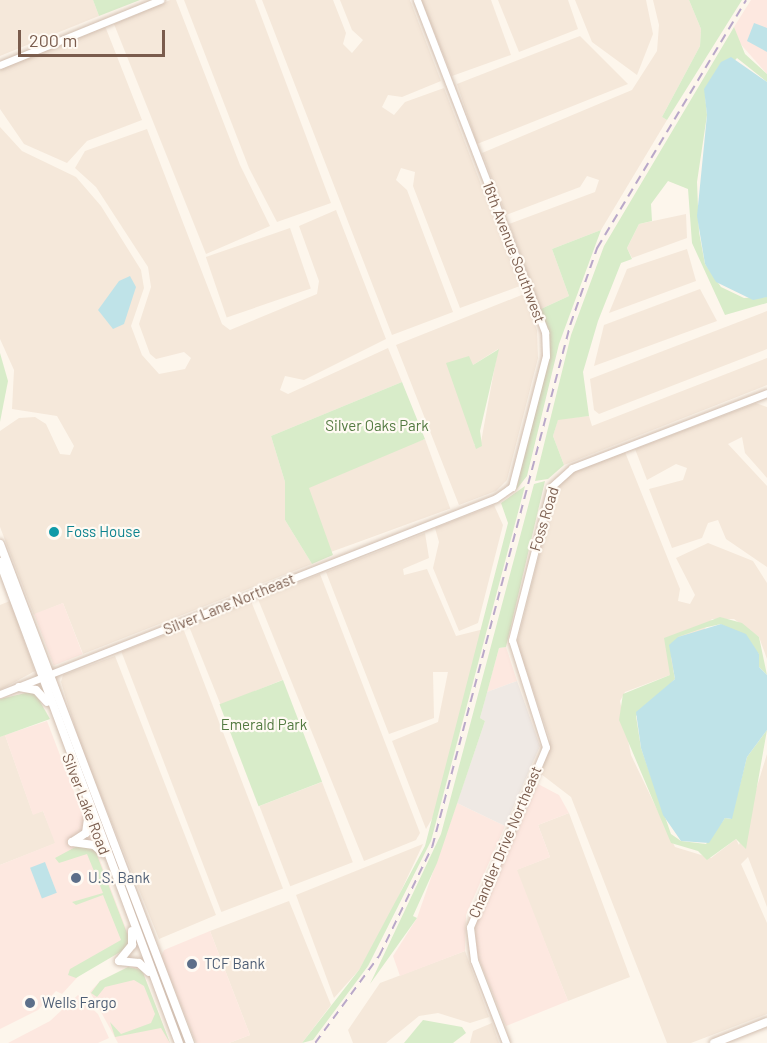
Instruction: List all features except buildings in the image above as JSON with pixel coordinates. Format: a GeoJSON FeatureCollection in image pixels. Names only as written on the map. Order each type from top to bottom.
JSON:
{"type":"FeatureCollection","features":[{"type":"Feature","properties":{"kind":"main road"},"geometry":{"type":"LineString","coordinates":[[0,544],[190,1043]]}},
{"type":"Feature","properties":{"kind":"main road","name":"Silver Lake Road"},"geometry":{"type":"LineString","coordinates":[[0,562],[86,803],[178,1043]]}},
{"type":"Feature","properties":{"kind":"main road"},"geometry":{"type":"LineString","coordinates":[[19,687],[40,692],[52,708]]}},
{"type":"Feature","properties":{"kind":"main road"},"geometry":{"type":"LineString","coordinates":[[86,803],[89,827],[72,842],[94,845],[106,857]]}},
{"type":"Feature","properties":{"kind":"main road"},"geometry":{"type":"LineString","coordinates":[[131,920],[132,945],[119,961],[139,963],[153,977]]}},
{"type":"Feature","properties":{"kind":"main road"},"geometry":{"type":"LineString","coordinates":[[714,1043],[767,1022]]}},
{"type":"Feature","properties":{"kind":"street"},"geometry":{"type":"LineString","coordinates":[[0,65],[160,0]]}},
{"type":"Feature","properties":{"kind":"street","name":"16th Avenue Southwest"},"geometry":{"type":"LineString","coordinates":[[417,0],[546,340],[512,487],[457,513]]}},
{"type":"Feature","properties":{"kind":"street","name":"Foss Road"},"geometry":{"type":"LineString","coordinates":[[546,743],[512,640],[553,484],[572,468],[767,393]]}},
{"type":"Feature","properties":{"kind":"street","name":"Silver Lane Northeast"},"geometry":{"type":"LineString","coordinates":[[0,694],[457,513]]}},
{"type":"Feature","properties":{"kind":"street","name":"Chandler Drive Northeast"},"geometry":{"type":"LineString","coordinates":[[506,1043],[474,960],[470,927],[546,743]]}},
{"type":"Feature","properties":{"kind":"shaded area"},"geometry":{"type":"Polygon","coordinates":[[[0,0],[93,0],[99,16],[0,56],[0,0]]]}},
{"type":"Feature","properties":{"kind":"shaded area"},"geometry":{"type":"Polygon","coordinates":[[[170,0],[176,0],[240,165],[270,226],[206,254],[114,24],[170,0]]]}},
{"type":"Feature","properties":{"kind":"shaded area"},"geometry":{"type":"Polygon","coordinates":[[[184,0],[255,0],[331,203],[277,222],[249,168],[184,0]]]}},
{"type":"Feature","properties":{"kind":"shaded area"},"geometry":{"type":"Polygon","coordinates":[[[262,0],[333,0],[346,33],[343,44],[352,53],[363,40],[352,30],[340,0],[410,0],[441,81],[402,97],[388,95],[382,107],[394,115],[405,102],[444,88],[520,286],[460,308],[413,186],[415,172],[401,168],[396,180],[407,190],[453,312],[392,335],[262,0]]]}},
{"type":"Feature","properties":{"kind":"shaded area"},"geometry":{"type":"Polygon","coordinates":[[[421,0],[491,0],[511,55],[452,76],[421,0]]]}},
{"type":"Feature","properties":{"kind":"shaded area"},"geometry":{"type":"Polygon","coordinates":[[[498,0],[568,0],[578,29],[519,52],[498,0]]]}},
{"type":"Feature","properties":{"kind":"shaded area"},"geometry":{"type":"Polygon","coordinates":[[[575,0],[646,0],[653,34],[637,75],[592,42],[575,0]]]}},
{"type":"Feature","properties":{"kind":"shaded area"},"geometry":{"type":"Polygon","coordinates":[[[653,0],[689,0],[701,29],[700,46],[662,117],[667,120],[601,230],[552,249],[569,296],[541,309],[509,224],[595,192],[599,180],[587,176],[580,187],[506,215],[482,153],[632,90],[657,51],[659,25],[653,0]]]}},
{"type":"Feature","properties":{"kind":"shaded area"},"geometry":{"type":"Polygon","coordinates":[[[751,0],[767,0],[767,74],[736,39],[734,27],[751,0]]]}},
{"type":"Feature","properties":{"kind":"shaded area"},"geometry":{"type":"Polygon","coordinates":[[[105,26],[142,120],[87,141],[67,163],[24,144],[0,109],[0,68],[105,26]]]}},
{"type":"Feature","properties":{"kind":"shaded area"},"geometry":{"type":"Polygon","coordinates":[[[580,36],[628,84],[477,144],[457,84],[580,36]]]}},
{"type":"Feature","properties":{"kind":"shaded area"},"geometry":{"type":"Polygon","coordinates":[[[0,127],[22,151],[76,177],[101,206],[141,270],[144,288],[131,326],[142,355],[159,374],[185,369],[191,358],[184,352],[156,359],[150,354],[139,324],[151,287],[148,267],[96,187],[75,168],[85,151],[147,129],[222,324],[230,330],[317,294],[319,281],[299,226],[336,210],[386,339],[304,380],[285,376],[280,390],[288,394],[388,348],[402,382],[271,436],[285,482],[285,520],[312,564],[83,654],[63,603],[34,615],[0,527],[0,431],[19,418],[35,417],[46,424],[60,454],[70,455],[74,446],[57,416],[12,409],[14,370],[0,339],[0,127]]]}},
{"type":"Feature","properties":{"kind":"shaded area"},"geometry":{"type":"Polygon","coordinates":[[[686,214],[687,238],[632,258],[627,248],[639,224],[686,214]]]}},
{"type":"Feature","properties":{"kind":"shaded area"},"geometry":{"type":"Polygon","coordinates":[[[290,228],[311,289],[227,317],[206,257],[290,228]]]}},
{"type":"Feature","properties":{"kind":"shaded area"},"geometry":{"type":"Polygon","coordinates":[[[687,249],[696,281],[609,313],[627,269],[687,249]]]}},
{"type":"Feature","properties":{"kind":"shaded area"},"geometry":{"type":"Polygon","coordinates":[[[700,289],[717,321],[594,366],[604,325],[700,289]]]}},
{"type":"Feature","properties":{"kind":"shaded area"},"geometry":{"type":"Polygon","coordinates":[[[524,294],[537,330],[538,358],[507,480],[496,491],[459,505],[396,345],[524,294]],[[498,349],[473,365],[474,445],[481,442],[498,349]]]}},
{"type":"Feature","properties":{"kind":"shaded area"},"geometry":{"type":"Polygon","coordinates":[[[767,311],[767,349],[599,414],[594,410],[590,379],[767,311]]]}},
{"type":"Feature","properties":{"kind":"shaded area"},"geometry":{"type":"Polygon","coordinates":[[[767,358],[767,385],[564,465],[553,436],[558,419],[589,416],[592,426],[767,358]]]}},
{"type":"Feature","properties":{"kind":"shaded area"},"geometry":{"type":"Polygon","coordinates":[[[756,403],[767,407],[767,478],[745,453],[742,437],[728,444],[767,486],[767,567],[726,539],[718,520],[708,523],[702,538],[672,548],[649,489],[683,480],[687,468],[676,464],[647,480],[635,449],[756,403]]]}},
{"type":"Feature","properties":{"kind":"shaded area"},"geometry":{"type":"Polygon","coordinates":[[[425,439],[450,509],[331,552],[306,482],[425,439]]]}},
{"type":"Feature","properties":{"kind":"shaded area"},"geometry":{"type":"Polygon","coordinates":[[[625,452],[680,589],[678,601],[690,604],[695,595],[676,558],[708,543],[753,561],[767,583],[767,659],[759,637],[734,619],[712,619],[670,675],[625,692],[620,701],[631,755],[675,847],[711,858],[736,839],[739,845],[767,754],[767,907],[748,857],[741,864],[767,923],[767,1014],[691,1043],[667,1043],[571,797],[541,774],[550,740],[517,643],[556,487],[569,474],[625,452]]]}},
{"type":"Feature","properties":{"kind":"shaded area"},"geometry":{"type":"Polygon","coordinates":[[[494,505],[503,525],[478,623],[459,631],[433,568],[439,542],[435,528],[494,505]]]}},
{"type":"Feature","properties":{"kind":"shaded area"},"geometry":{"type":"Polygon","coordinates":[[[425,533],[429,558],[403,569],[404,575],[427,569],[456,636],[484,629],[436,812],[426,829],[392,741],[438,722],[448,672],[433,672],[434,718],[389,734],[326,572],[425,533]]]}},
{"type":"Feature","properties":{"kind":"shaded area"},"geometry":{"type":"Polygon","coordinates":[[[320,574],[420,833],[416,840],[364,861],[258,599],[320,574]]]}},
{"type":"Feature","properties":{"kind":"shaded area"},"geometry":{"type":"Polygon","coordinates":[[[10,601],[35,671],[0,690],[0,605],[10,601]]]}},
{"type":"Feature","properties":{"kind":"shaded area"},"geometry":{"type":"Polygon","coordinates":[[[251,601],[283,680],[221,705],[189,626],[251,601]]]}},
{"type":"Feature","properties":{"kind":"shaded area"},"geometry":{"type":"Polygon","coordinates":[[[63,603],[83,654],[54,665],[34,614],[63,603]]]}},
{"type":"Feature","properties":{"kind":"shaded area"},"geometry":{"type":"Polygon","coordinates":[[[183,628],[283,888],[221,912],[121,652],[183,628]]]}},
{"type":"Feature","properties":{"kind":"shaded area"},"geometry":{"type":"Polygon","coordinates":[[[506,647],[517,681],[487,692],[499,648],[506,647]]]}},
{"type":"Feature","properties":{"kind":"shaded area"},"geometry":{"type":"Polygon","coordinates":[[[115,656],[216,915],[159,939],[81,747],[61,682],[63,675],[115,656]]]}},
{"type":"Feature","properties":{"kind":"shaded area"},"geometry":{"type":"Polygon","coordinates":[[[517,681],[540,746],[505,826],[457,803],[485,721],[480,718],[487,692],[517,681]]]}},
{"type":"Feature","properties":{"kind":"shaded area"},"geometry":{"type":"Polygon","coordinates":[[[47,721],[130,939],[84,970],[62,994],[56,991],[38,1010],[0,1029],[0,865],[55,843],[43,811],[33,815],[5,735],[47,721]]]}},
{"type":"Feature","properties":{"kind":"shaded area"},"geometry":{"type":"Polygon","coordinates":[[[5,735],[33,814],[43,811],[56,843],[0,865],[0,737],[5,735]]]}},
{"type":"Feature","properties":{"kind":"shaded area"},"geometry":{"type":"Polygon","coordinates":[[[322,782],[353,862],[290,886],[259,806],[322,782]]]}},
{"type":"Feature","properties":{"kind":"shaded area"},"geometry":{"type":"Polygon","coordinates":[[[538,784],[559,795],[569,813],[538,825],[550,857],[517,870],[568,1001],[506,1026],[476,952],[475,924],[538,784]]]}},
{"type":"Feature","properties":{"kind":"shaded area"},"geometry":{"type":"Polygon","coordinates":[[[457,803],[505,826],[466,915],[465,951],[400,976],[393,956],[417,918],[457,803]]]}},
{"type":"Feature","properties":{"kind":"shaded area"},"geometry":{"type":"Polygon","coordinates":[[[569,813],[630,977],[568,1001],[516,870],[550,857],[538,825],[569,813]]]}},
{"type":"Feature","properties":{"kind":"shaded area"},"geometry":{"type":"Polygon","coordinates":[[[423,844],[386,923],[359,970],[334,998],[296,895],[423,844]]]}},
{"type":"Feature","properties":{"kind":"shaded area"},"geometry":{"type":"Polygon","coordinates":[[[289,901],[331,1005],[302,1043],[229,1043],[250,1035],[210,931],[289,901]]]}},
{"type":"Feature","properties":{"kind":"shaded area"},"geometry":{"type":"Polygon","coordinates":[[[210,931],[250,1035],[229,1043],[196,1043],[161,956],[164,950],[210,931]]]}},
{"type":"Feature","properties":{"kind":"shaded area"},"geometry":{"type":"Polygon","coordinates":[[[465,951],[489,1017],[470,1023],[438,1013],[419,1016],[386,1043],[353,1043],[348,1030],[380,983],[465,951]]]}},
{"type":"Feature","properties":{"kind":"shaded area"},"geometry":{"type":"Polygon","coordinates":[[[135,966],[143,973],[170,1043],[118,1043],[90,992],[100,981],[135,966]]]}},
{"type":"Feature","properties":{"kind":"shaded area"},"geometry":{"type":"Polygon","coordinates":[[[78,995],[98,1014],[109,1038],[98,1043],[8,1043],[50,1021],[78,995]]]}},
{"type":"Feature","properties":{"kind":"shaded area"},"geometry":{"type":"Polygon","coordinates":[[[492,1023],[499,1043],[470,1043],[473,1031],[492,1023]]]}},
{"type":"Feature","properties":{"kind":"green space"},"geometry":{"type":"Polygon","coordinates":[[[93,0],[140,0],[99,16],[93,0]]]}},
{"type":"Feature","properties":{"kind":"green space"},"geometry":{"type":"Polygon","coordinates":[[[689,0],[742,0],[667,120],[662,117],[700,46],[701,29],[689,0]]]}},
{"type":"Feature","properties":{"kind":"green space"},"geometry":{"type":"Polygon","coordinates":[[[734,27],[745,54],[767,74],[767,82],[737,58],[705,95],[707,115],[697,182],[699,232],[705,264],[721,287],[744,298],[767,297],[767,303],[725,315],[692,243],[688,189],[668,181],[651,204],[652,221],[639,224],[627,248],[632,259],[621,263],[598,321],[583,372],[589,416],[558,420],[553,436],[564,465],[548,479],[535,481],[571,335],[604,246],[734,27]]]}},
{"type":"Feature","properties":{"kind":"green space"},"geometry":{"type":"Polygon","coordinates":[[[601,230],[559,344],[527,476],[516,490],[550,353],[541,309],[569,296],[552,249],[601,230]]]}},
{"type":"Feature","properties":{"kind":"green space"},"geometry":{"type":"Polygon","coordinates":[[[499,349],[480,431],[482,446],[476,449],[446,363],[469,356],[473,365],[499,349]]]}},
{"type":"Feature","properties":{"kind":"green space"},"geometry":{"type":"Polygon","coordinates":[[[0,353],[8,381],[0,422],[0,353]]]}},
{"type":"Feature","properties":{"kind":"green space","name":"Silver Oaks Park"},"geometry":{"type":"Polygon","coordinates":[[[402,382],[425,439],[309,488],[333,555],[312,564],[285,520],[285,482],[271,436],[402,382]]]}},
{"type":"Feature","properties":{"kind":"green space"},"geometry":{"type":"Polygon","coordinates":[[[545,481],[506,647],[499,648],[480,718],[485,721],[437,863],[413,916],[417,918],[370,984],[441,834],[534,484],[545,481]]]}},
{"type":"Feature","properties":{"kind":"green space"},"geometry":{"type":"Polygon","coordinates":[[[525,486],[431,841],[368,966],[313,1040],[302,1043],[359,970],[425,846],[508,523],[501,503],[525,486]]]}},
{"type":"Feature","properties":{"kind":"green space"},"geometry":{"type":"Polygon","coordinates":[[[720,617],[742,623],[759,637],[767,675],[759,667],[759,654],[721,624],[703,628],[678,637],[671,658],[675,679],[636,716],[641,748],[671,834],[681,841],[706,844],[725,818],[731,819],[747,757],[767,730],[746,849],[736,839],[707,860],[698,851],[671,843],[619,720],[623,694],[670,675],[664,638],[720,617]]]}},
{"type":"Feature","properties":{"kind":"green space","name":"Emerald Park"},"geometry":{"type":"Polygon","coordinates":[[[283,680],[322,782],[259,806],[220,704],[283,680]]]}},
{"type":"Feature","properties":{"kind":"green space"},"geometry":{"type":"Polygon","coordinates":[[[34,691],[50,719],[0,737],[0,699],[34,691]]]}},
{"type":"Feature","properties":{"kind":"green space"},"geometry":{"type":"Polygon","coordinates":[[[81,844],[95,850],[130,941],[127,948],[76,978],[68,975],[70,969],[121,940],[103,895],[76,905],[72,902],[103,893],[87,854],[59,863],[55,858],[81,844]]]}},
{"type":"Feature","properties":{"kind":"green space"},"geometry":{"type":"Polygon","coordinates":[[[128,967],[142,970],[170,1043],[161,1028],[115,1037],[110,1022],[121,1034],[151,1023],[155,1014],[144,986],[134,980],[105,987],[97,997],[91,993],[100,981],[128,967]]]}},
{"type":"Feature","properties":{"kind":"green space"},"geometry":{"type":"Polygon","coordinates":[[[423,1020],[462,1027],[466,1033],[453,1043],[404,1043],[423,1020]]]}},
{"type":"Feature","properties":{"kind":"water"},"geometry":{"type":"Polygon","coordinates":[[[754,23],[767,28],[767,52],[747,41],[754,23]]]}},
{"type":"Feature","properties":{"kind":"water"},"geometry":{"type":"Polygon","coordinates":[[[731,57],[767,82],[767,297],[753,300],[716,282],[705,264],[697,216],[707,115],[704,89],[721,62],[731,57]]]}},
{"type":"Feature","properties":{"kind":"water"},"geometry":{"type":"Polygon","coordinates":[[[130,276],[136,287],[124,324],[113,329],[98,310],[119,281],[130,276]]]}},
{"type":"Feature","properties":{"kind":"water"},"geometry":{"type":"Polygon","coordinates":[[[721,624],[746,634],[759,654],[759,667],[767,675],[767,730],[747,757],[732,819],[725,818],[709,843],[681,841],[663,815],[641,748],[636,712],[675,679],[669,645],[678,637],[721,624]]]}},
{"type":"Feature","properties":{"kind":"water"},"geometry":{"type":"Polygon","coordinates":[[[45,862],[57,893],[42,899],[30,868],[45,862]]]}},
{"type":"Feature","properties":{"kind":"railway"},"geometry":{"type":"LineString","coordinates":[[315,1043],[379,956],[432,847],[570,325],[597,248],[746,0]]}},
{"type":"Feature","properties":{"kind":"place","name":"Foss House"},"geometry":{"type":"Point","coordinates":[54,532]}},
{"type":"Feature","properties":{"kind":"place","name":"U.S. Bank"},"geometry":{"type":"Point","coordinates":[76,878]}},
{"type":"Feature","properties":{"kind":"place","name":"TCF Bank"},"geometry":{"type":"Point","coordinates":[192,964]}},
{"type":"Feature","properties":{"kind":"place","name":"Wells Fargo"},"geometry":{"type":"Point","coordinates":[30,1003]}}]}
